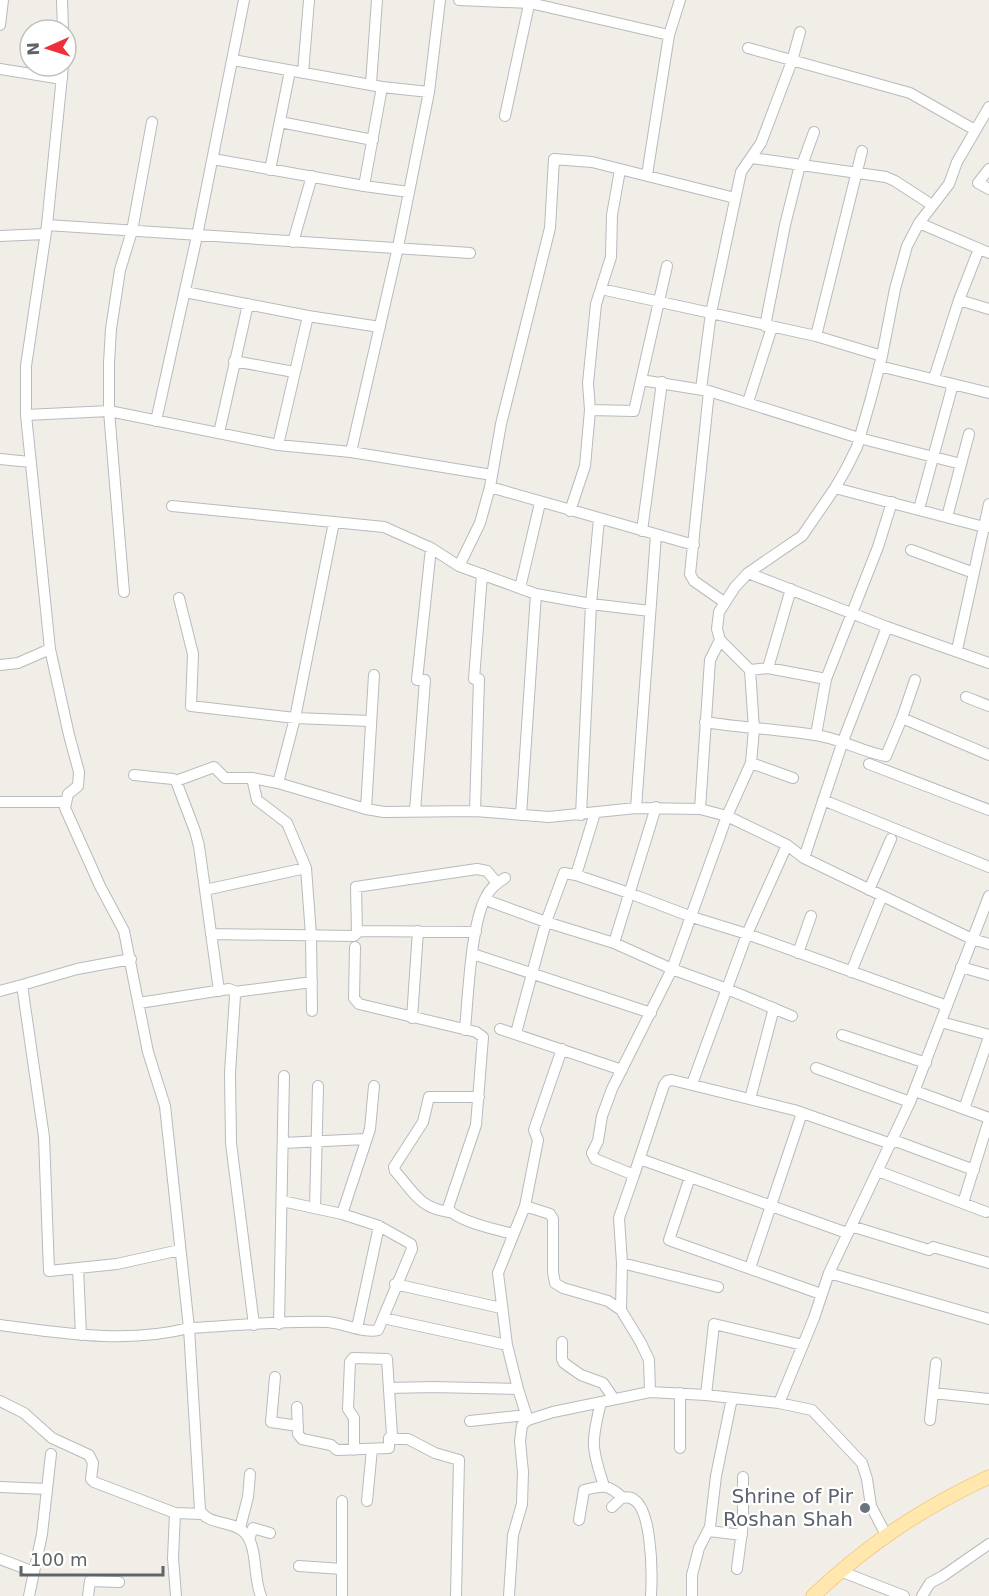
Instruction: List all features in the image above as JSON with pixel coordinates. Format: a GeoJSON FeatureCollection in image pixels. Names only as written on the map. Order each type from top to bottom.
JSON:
{"type":"FeatureCollection","features":[{"type":"Feature","properties":{"kind":"main road"},"geometry":{"type":"LineString","coordinates":[[813,1596],[886,1534],[989,1477]]}},
{"type":"Feature","properties":{"kind":"street"},"geometry":{"type":"LineString","coordinates":[[0,25],[3,0]]}},
{"type":"Feature","properties":{"kind":"street"},"geometry":{"type":"LineString","coordinates":[[62,0],[63,18]]}},
{"type":"Feature","properties":{"kind":"street"},"geometry":{"type":"LineString","coordinates":[[156,421],[197,236],[244,0]]}},
{"type":"Feature","properties":{"kind":"street"},"geometry":{"type":"LineString","coordinates":[[303,73],[309,0]]}},
{"type":"Feature","properties":{"kind":"street"},"geometry":{"type":"LineString","coordinates":[[364,186],[373,140],[377,0]]}},
{"type":"Feature","properties":{"kind":"street"},"geometry":{"type":"LineString","coordinates":[[351,452],[398,248],[429,92],[440,0]]}},
{"type":"Feature","properties":{"kind":"street"},"geometry":{"type":"LineString","coordinates":[[459,0],[530,2],[669,35]]}},
{"type":"Feature","properties":{"kind":"street"},"geometry":{"type":"LineString","coordinates":[[647,175],[669,35],[680,0]]}},
{"type":"Feature","properties":{"kind":"street"},"geometry":{"type":"LineString","coordinates":[[505,116],[530,2]]}},
{"type":"Feature","properties":{"kind":"street"},"geometry":{"type":"LineString","coordinates":[[724,602],[691,578],[711,313],[743,169],[761,143],[792,61],[800,32]]}},
{"type":"Feature","properties":{"kind":"street"},"geometry":{"type":"LineString","coordinates":[[748,48],[910,93],[975,130]]}},
{"type":"Feature","properties":{"kind":"street"},"geometry":{"type":"LineString","coordinates":[[233,60],[376,86],[429,92]]}},
{"type":"Feature","properties":{"kind":"street"},"geometry":{"type":"LineString","coordinates":[[0,69],[62,79],[46,230],[27,366],[26,415],[30,462],[50,649],[79,772],[78,786],[68,794],[65,808],[100,886],[124,930],[148,1052],[165,1106],[189,1328],[199,1464],[199,1503],[202,1514]]}},
{"type":"Feature","properties":{"kind":"street"},"geometry":{"type":"LineString","coordinates":[[270,170],[290,71]]}},
{"type":"Feature","properties":{"kind":"street"},"geometry":{"type":"LineString","coordinates":[[634,1175],[595,1159],[592,1153],[598,1141],[605,1107],[672,969],[727,816],[751,763],[754,729],[750,669],[720,639],[717,629],[719,612],[724,602],[748,573],[802,536],[835,488],[857,447],[881,361],[895,289],[907,246],[919,223],[949,184],[957,162],[989,107]]}},
{"type":"Feature","properties":{"kind":"street"},"geometry":{"type":"LineString","coordinates":[[124,592],[109,411],[111,329],[120,270],[132,231],[152,122]]}},
{"type":"Feature","properties":{"kind":"street"},"geometry":{"type":"LineString","coordinates":[[280,122],[373,140]]}},
{"type":"Feature","properties":{"kind":"street"},"geometry":{"type":"LineString","coordinates":[[748,402],[769,327],[785,225],[801,165],[814,132]]}},
{"type":"Feature","properties":{"kind":"street"},"geometry":{"type":"LineString","coordinates":[[816,336],[862,151]]}},
{"type":"Feature","properties":{"kind":"street"},"geometry":{"type":"LineString","coordinates":[[752,158],[890,178],[933,205]]}},
{"type":"Feature","properties":{"kind":"street"},"geometry":{"type":"LineString","coordinates":[[213,159],[409,192]]}},
{"type":"Feature","properties":{"kind":"street"},"geometry":{"type":"LineString","coordinates":[[459,566],[480,523],[490,487],[501,424],[549,228],[554,159],[592,162],[735,198]]}},
{"type":"Feature","properties":{"kind":"street"},"geometry":{"type":"LineString","coordinates":[[989,169],[978,183],[989,189]]}},
{"type":"Feature","properties":{"kind":"street"},"geometry":{"type":"LineString","coordinates":[[570,511],[585,466],[590,410],[589,365],[596,304],[610,257],[612,215],[620,170]]}},
{"type":"Feature","properties":{"kind":"street"},"geometry":{"type":"LineString","coordinates":[[293,242],[312,176]]}},
{"type":"Feature","properties":{"kind":"street"},"geometry":{"type":"LineString","coordinates":[[919,223],[984,251],[959,300],[934,378]]}},
{"type":"Feature","properties":{"kind":"street"},"geometry":{"type":"LineString","coordinates":[[0,236],[46,230],[132,231],[470,253]]}},
{"type":"Feature","properties":{"kind":"street"},"geometry":{"type":"LineString","coordinates":[[590,410],[634,411],[667,266]]}},
{"type":"Feature","properties":{"kind":"street"},"geometry":{"type":"LineString","coordinates":[[601,289],[816,336],[881,361],[989,393]]}},
{"type":"Feature","properties":{"kind":"street"},"geometry":{"type":"LineString","coordinates":[[185,292],[308,316],[380,327]]}},
{"type":"Feature","properties":{"kind":"street"},"geometry":{"type":"LineString","coordinates":[[959,300],[989,309]]}},
{"type":"Feature","properties":{"kind":"street"},"geometry":{"type":"LineString","coordinates":[[219,433],[248,304]]}},
{"type":"Feature","properties":{"kind":"street"},"geometry":{"type":"LineString","coordinates":[[278,445],[308,316]]}},
{"type":"Feature","properties":{"kind":"street"},"geometry":{"type":"LineString","coordinates":[[234,361],[294,372]]}},
{"type":"Feature","properties":{"kind":"street"},"geometry":{"type":"LineString","coordinates":[[641,380],[705,390],[859,438],[961,464]]}},
{"type":"Feature","properties":{"kind":"street"},"geometry":{"type":"LineString","coordinates":[[642,531],[662,382]]}},
{"type":"Feature","properties":{"kind":"street"},"geometry":{"type":"LineString","coordinates":[[920,509],[953,384]]}},
{"type":"Feature","properties":{"kind":"street"},"geometry":{"type":"LineString","coordinates":[[26,415],[109,411],[278,445],[351,452],[492,475]]}},
{"type":"Feature","properties":{"kind":"street"},"geometry":{"type":"LineString","coordinates":[[947,517],[969,434]]}},
{"type":"Feature","properties":{"kind":"street"},"geometry":{"type":"LineString","coordinates":[[0,459],[30,462]]}},
{"type":"Feature","properties":{"kind":"street"},"geometry":{"type":"LineString","coordinates":[[490,487],[694,545]]}},
{"type":"Feature","properties":{"kind":"street"},"geometry":{"type":"LineString","coordinates":[[835,488],[986,527]]}},
{"type":"Feature","properties":{"kind":"street"},"geometry":{"type":"LineString","coordinates":[[816,735],[826,679],[878,547],[892,502]]}},
{"type":"Feature","properties":{"kind":"street"},"geometry":{"type":"LineString","coordinates":[[520,588],[540,503]]}},
{"type":"Feature","properties":{"kind":"street"},"geometry":{"type":"LineString","coordinates":[[957,650],[986,527],[989,504]]}},
{"type":"Feature","properties":{"kind":"street"},"geometry":{"type":"LineString","coordinates":[[172,506],[384,527],[431,548],[459,566],[536,594],[591,604],[651,611]]}},
{"type":"Feature","properties":{"kind":"street"},"geometry":{"type":"LineString","coordinates":[[581,814],[591,604],[599,519]]}},
{"type":"Feature","properties":{"kind":"street"},"geometry":{"type":"LineString","coordinates":[[278,783],[295,718],[334,522]]}},
{"type":"Feature","properties":{"kind":"street"},"geometry":{"type":"LineString","coordinates":[[636,808],[656,535]]}},
{"type":"Feature","properties":{"kind":"street"},"geometry":{"type":"LineString","coordinates":[[415,811],[425,680],[417,680],[431,548]]}},
{"type":"Feature","properties":{"kind":"street"},"geometry":{"type":"LineString","coordinates":[[911,550],[974,573]]}},
{"type":"Feature","properties":{"kind":"street"},"geometry":{"type":"LineString","coordinates":[[748,573],[887,627],[989,663]]}},
{"type":"Feature","properties":{"kind":"street"},"geometry":{"type":"LineString","coordinates":[[475,811],[479,679],[474,679],[482,574]]}},
{"type":"Feature","properties":{"kind":"street"},"geometry":{"type":"LineString","coordinates":[[768,668],[791,589]]}},
{"type":"Feature","properties":{"kind":"street"},"geometry":{"type":"LineString","coordinates":[[521,815],[536,594]]}},
{"type":"Feature","properties":{"kind":"street"},"geometry":{"type":"LineString","coordinates":[[179,598],[193,654],[190,706],[295,718],[370,721]]}},
{"type":"Feature","properties":{"kind":"street"},"geometry":{"type":"LineString","coordinates":[[804,858],[843,741],[887,627]]}},
{"type":"Feature","properties":{"kind":"street"},"geometry":{"type":"LineString","coordinates":[[700,809],[710,660],[720,639]]}},
{"type":"Feature","properties":{"kind":"street"},"geometry":{"type":"LineString","coordinates":[[0,665],[18,663],[50,649]]}},
{"type":"Feature","properties":{"kind":"street"},"geometry":{"type":"LineString","coordinates":[[750,669],[768,668],[826,679]]}},
{"type":"Feature","properties":{"kind":"street"},"geometry":{"type":"LineString","coordinates":[[366,809],[374,675]]}},
{"type":"Feature","properties":{"kind":"street"},"geometry":{"type":"LineString","coordinates":[[705,722],[816,735],[843,741],[886,756],[915,680]]}},
{"type":"Feature","properties":{"kind":"street"},"geometry":{"type":"LineString","coordinates":[[966,697],[989,706]]}},
{"type":"Feature","properties":{"kind":"street"},"geometry":{"type":"LineString","coordinates":[[902,718],[989,755]]}},
{"type":"Feature","properties":{"kind":"street"},"geometry":{"type":"LineString","coordinates":[[751,763],[793,778]]}},
{"type":"Feature","properties":{"kind":"street"},"geometry":{"type":"LineString","coordinates":[[869,764],[989,810]]}},
{"type":"Feature","properties":{"kind":"street"},"geometry":{"type":"LineString","coordinates":[[134,775],[176,781],[212,767],[225,778],[252,778],[278,783],[366,809],[384,812],[475,811],[549,817],[636,808],[700,809],[727,816],[787,845],[804,858],[869,890],[972,939],[989,944]]}},
{"type":"Feature","properties":{"kind":"street"},"geometry":{"type":"LineString","coordinates":[[252,778],[257,800],[287,823],[306,868],[311,935],[312,1011]]}},
{"type":"Feature","properties":{"kind":"street"},"geometry":{"type":"LineString","coordinates":[[176,781],[195,831],[219,991]]}},
{"type":"Feature","properties":{"kind":"street"},"geometry":{"type":"LineString","coordinates":[[823,800],[989,867]]}},
{"type":"Feature","properties":{"kind":"street"},"geometry":{"type":"LineString","coordinates":[[0,802],[65,802]]}},
{"type":"Feature","properties":{"kind":"street"},"geometry":{"type":"LineString","coordinates":[[614,943],[656,807]]}},
{"type":"Feature","properties":{"kind":"street"},"geometry":{"type":"LineString","coordinates":[[576,875],[595,813]]}},
{"type":"Feature","properties":{"kind":"street"},"geometry":{"type":"LineString","coordinates":[[869,890],[891,839]]}},
{"type":"Feature","properties":{"kind":"street"},"geometry":{"type":"LineString","coordinates":[[692,1084],[747,934],[787,845]]}},
{"type":"Feature","properties":{"kind":"street"},"geometry":{"type":"LineString","coordinates":[[205,890],[306,868]]}},
{"type":"Feature","properties":{"kind":"street"},"geometry":{"type":"LineString","coordinates":[[212,934],[354,936],[357,931],[356,886],[477,869],[487,871],[501,880],[485,898],[476,932],[465,1030]]}},
{"type":"Feature","properties":{"kind":"street"},"geometry":{"type":"LineString","coordinates":[[516,1033],[546,922],[562,875],[567,873],[747,934],[947,1006]]}},
{"type":"Feature","properties":{"kind":"street"},"geometry":{"type":"LineString","coordinates":[[851,972],[882,896]]}},
{"type":"Feature","properties":{"kind":"street"},"geometry":{"type":"LineString","coordinates":[[780,1402],[814,1318],[829,1273],[915,1091],[989,896]]}},
{"type":"Feature","properties":{"kind":"street"},"geometry":{"type":"LineString","coordinates":[[486,900],[614,943],[672,969],[792,1016]]}},
{"type":"Feature","properties":{"kind":"street"},"geometry":{"type":"LineString","coordinates":[[798,953],[811,916]]}},
{"type":"Feature","properties":{"kind":"street"},"geometry":{"type":"LineString","coordinates":[[357,931],[476,932]]}},
{"type":"Feature","properties":{"kind":"street"},"geometry":{"type":"LineString","coordinates":[[412,1018],[418,931]]}},
{"type":"Feature","properties":{"kind":"street"},"geometry":{"type":"LineString","coordinates":[[355,947],[355,1001],[359,1004],[476,1032],[483,1037],[476,1125],[449,1205],[449,1212]]}},
{"type":"Feature","properties":{"kind":"street"},"geometry":{"type":"LineString","coordinates":[[473,954],[651,1013]]}},
{"type":"Feature","properties":{"kind":"street"},"geometry":{"type":"LineString","coordinates":[[0,991],[77,969],[131,959]]}},
{"type":"Feature","properties":{"kind":"street"},"geometry":{"type":"LineString","coordinates":[[961,967],[989,975]]}},
{"type":"Feature","properties":{"kind":"street"},"geometry":{"type":"LineString","coordinates":[[139,1003],[229,989],[237,992],[312,982]]}},
{"type":"Feature","properties":{"kind":"street"},"geometry":{"type":"LineString","coordinates":[[22,985],[44,1137],[49,1271],[117,1264],[180,1250]]}},
{"type":"Feature","properties":{"kind":"street"},"geometry":{"type":"LineString","coordinates":[[237,992],[230,1073],[231,1143],[254,1324]]}},
{"type":"Feature","properties":{"kind":"street"},"geometry":{"type":"LineString","coordinates":[[750,1099],[774,1008]]}},
{"type":"Feature","properties":{"kind":"street"},"geometry":{"type":"LineString","coordinates":[[941,1022],[989,1036],[964,1109]]}},
{"type":"Feature","properties":{"kind":"street"},"geometry":{"type":"LineString","coordinates":[[500,1029],[622,1070]]}},
{"type":"Feature","properties":{"kind":"street"},"geometry":{"type":"LineString","coordinates":[[842,1035],[926,1063]]}},
{"type":"Feature","properties":{"kind":"street"},"geometry":{"type":"LineString","coordinates":[[509,1596],[513,1534],[522,1504],[523,1472],[520,1441],[522,1425],[527,1417],[507,1345],[498,1273],[525,1206],[538,1140],[534,1130],[562,1049]]}},
{"type":"Feature","properties":{"kind":"street"},"geometry":{"type":"LineString","coordinates":[[816,1068],[910,1102]]}},
{"type":"Feature","properties":{"kind":"street"},"geometry":{"type":"LineString","coordinates":[[279,1324],[284,1077]]}},
{"type":"Feature","properties":{"kind":"street"},"geometry":{"type":"LineString","coordinates":[[621,1310],[622,1263],[619,1215],[667,1081],[692,1084],[802,1113],[974,1170]]}},
{"type":"Feature","properties":{"kind":"street"},"geometry":{"type":"LineString","coordinates":[[315,1208],[318,1086]]}},
{"type":"Feature","properties":{"kind":"street"},"geometry":{"type":"LineString","coordinates":[[342,1214],[370,1129],[374,1086]]}},
{"type":"Feature","properties":{"kind":"street"},"geometry":{"type":"LineString","coordinates":[[915,1091],[989,1119],[963,1203]]}},
{"type":"Feature","properties":{"kind":"street"},"geometry":{"type":"LineString","coordinates":[[479,1097],[429,1097],[423,1122],[394,1169],[429,1208],[449,1212],[474,1223],[513,1234]]}},
{"type":"Feature","properties":{"kind":"street"},"geometry":{"type":"LineString","coordinates":[[750,1268],[802,1113]]}},
{"type":"Feature","properties":{"kind":"street"},"geometry":{"type":"LineString","coordinates":[[283,1143],[366,1138]]}},
{"type":"Feature","properties":{"kind":"street"},"geometry":{"type":"LineString","coordinates":[[640,1159],[771,1206],[849,1230],[929,1250],[933,1247],[989,1263]]}},
{"type":"Feature","properties":{"kind":"street"},"geometry":{"type":"LineString","coordinates":[[878,1171],[986,1212]]}},
{"type":"Feature","properties":{"kind":"street"},"geometry":{"type":"LineString","coordinates":[[690,1178],[669,1240],[821,1294]]}},
{"type":"Feature","properties":{"kind":"street"},"geometry":{"type":"LineString","coordinates":[[0,1325],[81,1335],[141,1337],[189,1328],[308,1321],[339,1322],[374,1332],[378,1330],[412,1246],[379,1226],[342,1214],[282,1201]]}},
{"type":"Feature","properties":{"kind":"street"},"geometry":{"type":"LineString","coordinates":[[525,1206],[550,1214],[554,1219],[553,1272],[558,1286],[608,1301],[621,1310],[642,1343],[649,1360],[650,1392]]}},
{"type":"Feature","properties":{"kind":"street"},"geometry":{"type":"LineString","coordinates":[[357,1328],[379,1226]]}},
{"type":"Feature","properties":{"kind":"street"},"geometry":{"type":"LineString","coordinates":[[622,1263],[718,1287]]}},
{"type":"Feature","properties":{"kind":"street"},"geometry":{"type":"LineString","coordinates":[[78,1268],[81,1335]]}},
{"type":"Feature","properties":{"kind":"street"},"geometry":{"type":"LineString","coordinates":[[829,1273],[989,1319]]}},
{"type":"Feature","properties":{"kind":"street"},"geometry":{"type":"LineString","coordinates":[[395,1284],[501,1308]]}},
{"type":"Feature","properties":{"kind":"street"},"geometry":{"type":"LineString","coordinates":[[383,1317],[507,1345]]}},
{"type":"Feature","properties":{"kind":"street"},"geometry":{"type":"LineString","coordinates":[[706,1395],[714,1324],[803,1345]]}},
{"type":"Feature","properties":{"kind":"street"},"geometry":{"type":"LineString","coordinates":[[562,1342],[564,1363],[581,1375],[603,1383],[614,1399]]}},
{"type":"Feature","properties":{"kind":"street"},"geometry":{"type":"LineString","coordinates":[[297,1407],[298,1434],[302,1439],[332,1445],[337,1450],[354,1450],[389,1448],[389,1439],[392,1436],[387,1359],[351,1359],[348,1409],[354,1418],[354,1450]]}},
{"type":"Feature","properties":{"kind":"street"},"geometry":{"type":"LineString","coordinates":[[930,1420],[936,1363]]}},
{"type":"Feature","properties":{"kind":"street"},"geometry":{"type":"LineString","coordinates":[[275,1377],[271,1422],[298,1426]]}},
{"type":"Feature","properties":{"kind":"street"},"geometry":{"type":"LineString","coordinates":[[389,1388],[518,1389]]}},
{"type":"Feature","properties":{"kind":"street"},"geometry":{"type":"LineString","coordinates":[[470,1421],[527,1417],[650,1392],[780,1402],[812,1410],[862,1463],[871,1506],[886,1534]]}},
{"type":"Feature","properties":{"kind":"street"},"geometry":{"type":"LineString","coordinates":[[933,1393],[989,1399]]}},
{"type":"Feature","properties":{"kind":"street"},"geometry":{"type":"LineString","coordinates":[[680,1394],[680,1448]]}},
{"type":"Feature","properties":{"kind":"street"},"geometry":{"type":"LineString","coordinates":[[692,1596],[695,1561],[699,1548],[709,1531],[712,1518],[716,1476],[732,1398]]}},
{"type":"Feature","properties":{"kind":"street"},"geometry":{"type":"LineString","coordinates":[[0,1401],[24,1413],[52,1438],[89,1455],[93,1463],[91,1479],[94,1482],[175,1513],[202,1514],[240,1528],[249,1539],[261,1596]]}},
{"type":"Feature","properties":{"kind":"street"},"geometry":{"type":"LineString","coordinates":[[601,1402],[592,1443],[604,1486]]}},
{"type":"Feature","properties":{"kind":"street"},"geometry":{"type":"LineString","coordinates":[[389,1439],[408,1439],[435,1453],[459,1460],[456,1596]]}},
{"type":"Feature","properties":{"kind":"street"},"geometry":{"type":"LineString","coordinates":[[367,1501],[372,1449]]}},
{"type":"Feature","properties":{"kind":"street"},"geometry":{"type":"LineString","coordinates":[[29,1596],[42,1534],[51,1454]]}},
{"type":"Feature","properties":{"kind":"street"},"geometry":{"type":"LineString","coordinates":[[240,1528],[248,1497],[250,1474]]}},
{"type":"Feature","properties":{"kind":"street"},"geometry":{"type":"LineString","coordinates":[[737,1569],[742,1534],[743,1477]]}},
{"type":"Feature","properties":{"kind":"street"},"geometry":{"type":"LineString","coordinates":[[579,1520],[584,1491],[604,1486],[613,1489],[622,1498],[635,1500],[649,1530],[651,1596]]}},
{"type":"Feature","properties":{"kind":"street"},"geometry":{"type":"LineString","coordinates":[[0,1487],[47,1489]]}},
{"type":"Feature","properties":{"kind":"street"},"geometry":{"type":"LineString","coordinates":[[612,1507],[622,1498]]}},
{"type":"Feature","properties":{"kind":"street"},"geometry":{"type":"LineString","coordinates":[[342,1501],[342,1596]]}},
{"type":"Feature","properties":{"kind":"street"},"geometry":{"type":"LineString","coordinates":[[175,1513],[173,1558],[176,1596]]}},
{"type":"Feature","properties":{"kind":"street"},"geometry":{"type":"LineString","coordinates":[[249,1539],[253,1528],[270,1533]]}},
{"type":"Feature","properties":{"kind":"street"},"geometry":{"type":"LineString","coordinates":[[709,1531],[742,1534]]}},
{"type":"Feature","properties":{"kind":"street"},"geometry":{"type":"LineString","coordinates":[[922,1596],[930,1582],[943,1576],[989,1544]]}},
{"type":"Feature","properties":{"kind":"street"},"geometry":{"type":"LineString","coordinates":[[0,1559],[33,1572]]}},
{"type":"Feature","properties":{"kind":"street"},"geometry":{"type":"LineString","coordinates":[[298,1566],[342,1569]]}},
{"type":"Feature","properties":{"kind":"street"},"geometry":{"type":"LineString","coordinates":[[840,1571],[904,1596]]}},
{"type":"Feature","properties":{"kind":"street"},"geometry":{"type":"LineString","coordinates":[[88,1596],[90,1581],[119,1582]]}},
{"type":"Feature","properties":{"kind":"place","name":"Shrine of Pir Roshan Shah"},"geometry":{"type":"Point","coordinates":[865,1508]}}]}
